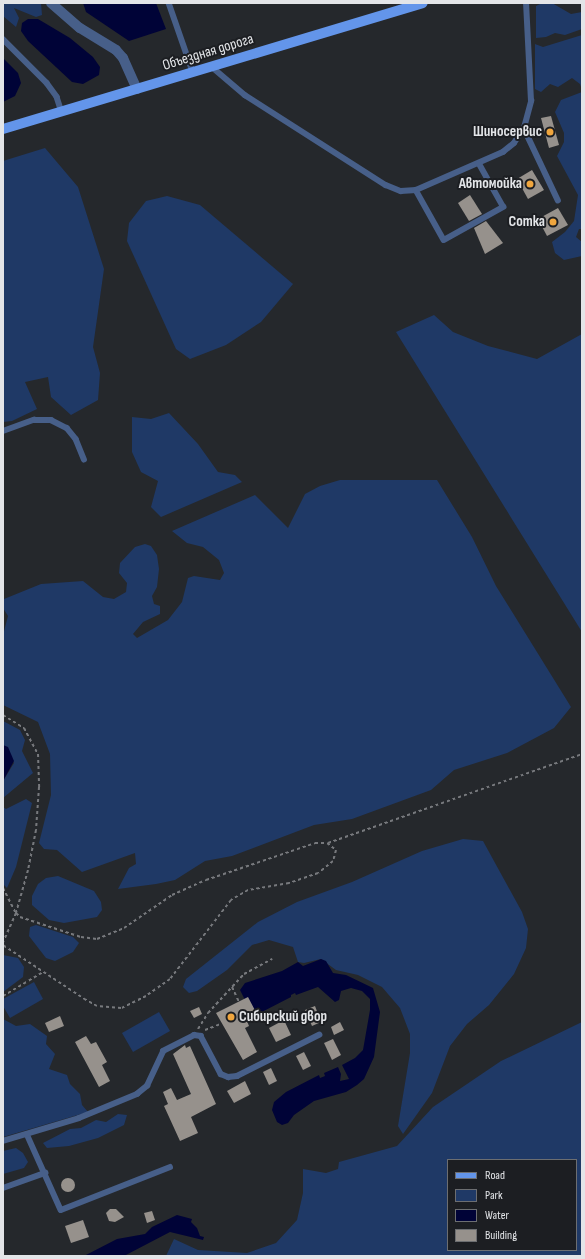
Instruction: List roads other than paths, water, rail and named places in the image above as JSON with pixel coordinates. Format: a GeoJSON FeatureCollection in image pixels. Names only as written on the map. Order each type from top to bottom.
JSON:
{"type":"FeatureCollection","features":[{"type":"Feature","properties":{"kind":"main road","name":"Объездная дорога"},"geometry":{"type":"LineString","coordinates":[[3,130],[422,3]]}},
{"type":"Feature","properties":{"kind":"street"},"geometry":{"type":"LineString","coordinates":[[51,3],[80,28],[116,50],[123,58],[137,89]]}},
{"type":"Feature","properties":{"kind":"lane"},"geometry":{"type":"LineString","coordinates":[[169,3],[193,72]]}},
{"type":"Feature","properties":{"kind":"lane"},"geometry":{"type":"LineString","coordinates":[[211,66],[245,95],[386,185],[401,191],[416,190],[479,164],[503,152],[514,143],[524,128],[531,101],[526,3]]}},
{"type":"Feature","properties":{"kind":"lane"},"geometry":{"type":"LineString","coordinates":[[3,39],[47,82],[57,97],[62,112]]}},
{"type":"Feature","properties":{"kind":"lane"},"geometry":{"type":"LineString","coordinates":[[524,128],[558,200]]}},
{"type":"Feature","properties":{"kind":"lane"},"geometry":{"type":"LineString","coordinates":[[416,190],[444,240],[503,207],[479,164]]}},
{"type":"Feature","properties":{"kind":"lane"},"geometry":{"type":"LineString","coordinates":[[3,431],[34,420],[51,420],[67,428],[76,439],[84,459]]}},
{"type":"Feature","properties":{"kind":"lane"},"geometry":{"type":"LineString","coordinates":[[3,1141],[79,1118],[137,1094],[147,1086],[163,1051],[194,1035],[202,1036],[221,1074],[228,1077],[237,1076],[319,1036]]}},
{"type":"Feature","properties":{"kind":"lane"},"geometry":{"type":"LineString","coordinates":[[27,1134],[61,1210],[170,1167]]}},
{"type":"Feature","properties":{"kind":"lane"},"geometry":{"type":"LineString","coordinates":[[3,1188],[45,1173]]}},
{"type":"Feature","properties":{"kind":"water"},"geometry":{"type":"Polygon","coordinates":[[[83,3],[156,3],[166,29],[129,41],[86,12],[83,3]]]}},
{"type":"Feature","properties":{"kind":"water"},"geometry":{"type":"Polygon","coordinates":[[[28,19],[38,19],[70,38],[93,57],[100,67],[99,75],[83,84],[72,82],[28,41],[21,31],[22,23],[28,19]]]}},
{"type":"Feature","properties":{"kind":"water"},"geometry":{"type":"Polygon","coordinates":[[[3,58],[18,73],[21,83],[15,96],[3,102],[3,58]]]}},
{"type":"Feature","properties":{"kind":"water"},"geometry":{"type":"Polygon","coordinates":[[[3,745],[8,747],[14,761],[3,781],[3,745]]]}},
{"type":"Feature","properties":{"kind":"water"},"geometry":{"type":"Polygon","coordinates":[[[321,959],[326,961],[333,973],[346,975],[373,988],[380,1012],[374,1057],[364,1079],[357,1085],[346,1092],[314,1101],[294,1115],[288,1123],[282,1125],[277,1122],[272,1110],[274,1102],[286,1092],[319,1075],[320,1078],[325,1076],[324,1073],[338,1067],[341,1074],[340,1081],[349,1079],[342,1065],[355,1058],[363,1050],[370,1010],[370,999],[362,991],[351,988],[341,991],[339,1000],[335,1002],[318,987],[296,995],[295,993],[291,995],[291,997],[256,1015],[251,1012],[240,990],[245,983],[282,971],[298,962],[303,966],[321,959]]]}},
{"type":"Feature","properties":{"kind":"water"},"geometry":{"type":"Polygon","coordinates":[[[177,1215],[192,1219],[191,1222],[197,1228],[200,1236],[204,1237],[203,1240],[170,1232],[124,1256],[84,1256],[117,1239],[145,1234],[152,1227],[177,1215]]]}},
{"type":"Feature","properties":{"kind":"place","name":"Шиносервис"},"geometry":{"type":"Point","coordinates":[550,132]}},
{"type":"Feature","properties":{"kind":"place","name":"Автомойка"},"geometry":{"type":"Point","coordinates":[530,184]}},
{"type":"Feature","properties":{"kind":"place","name":"Сотка"},"geometry":{"type":"Point","coordinates":[553,222]}},
{"type":"Feature","properties":{"kind":"place","name":"Сибирский двор"},"geometry":{"type":"Point","coordinates":[231,1017]}}]}
